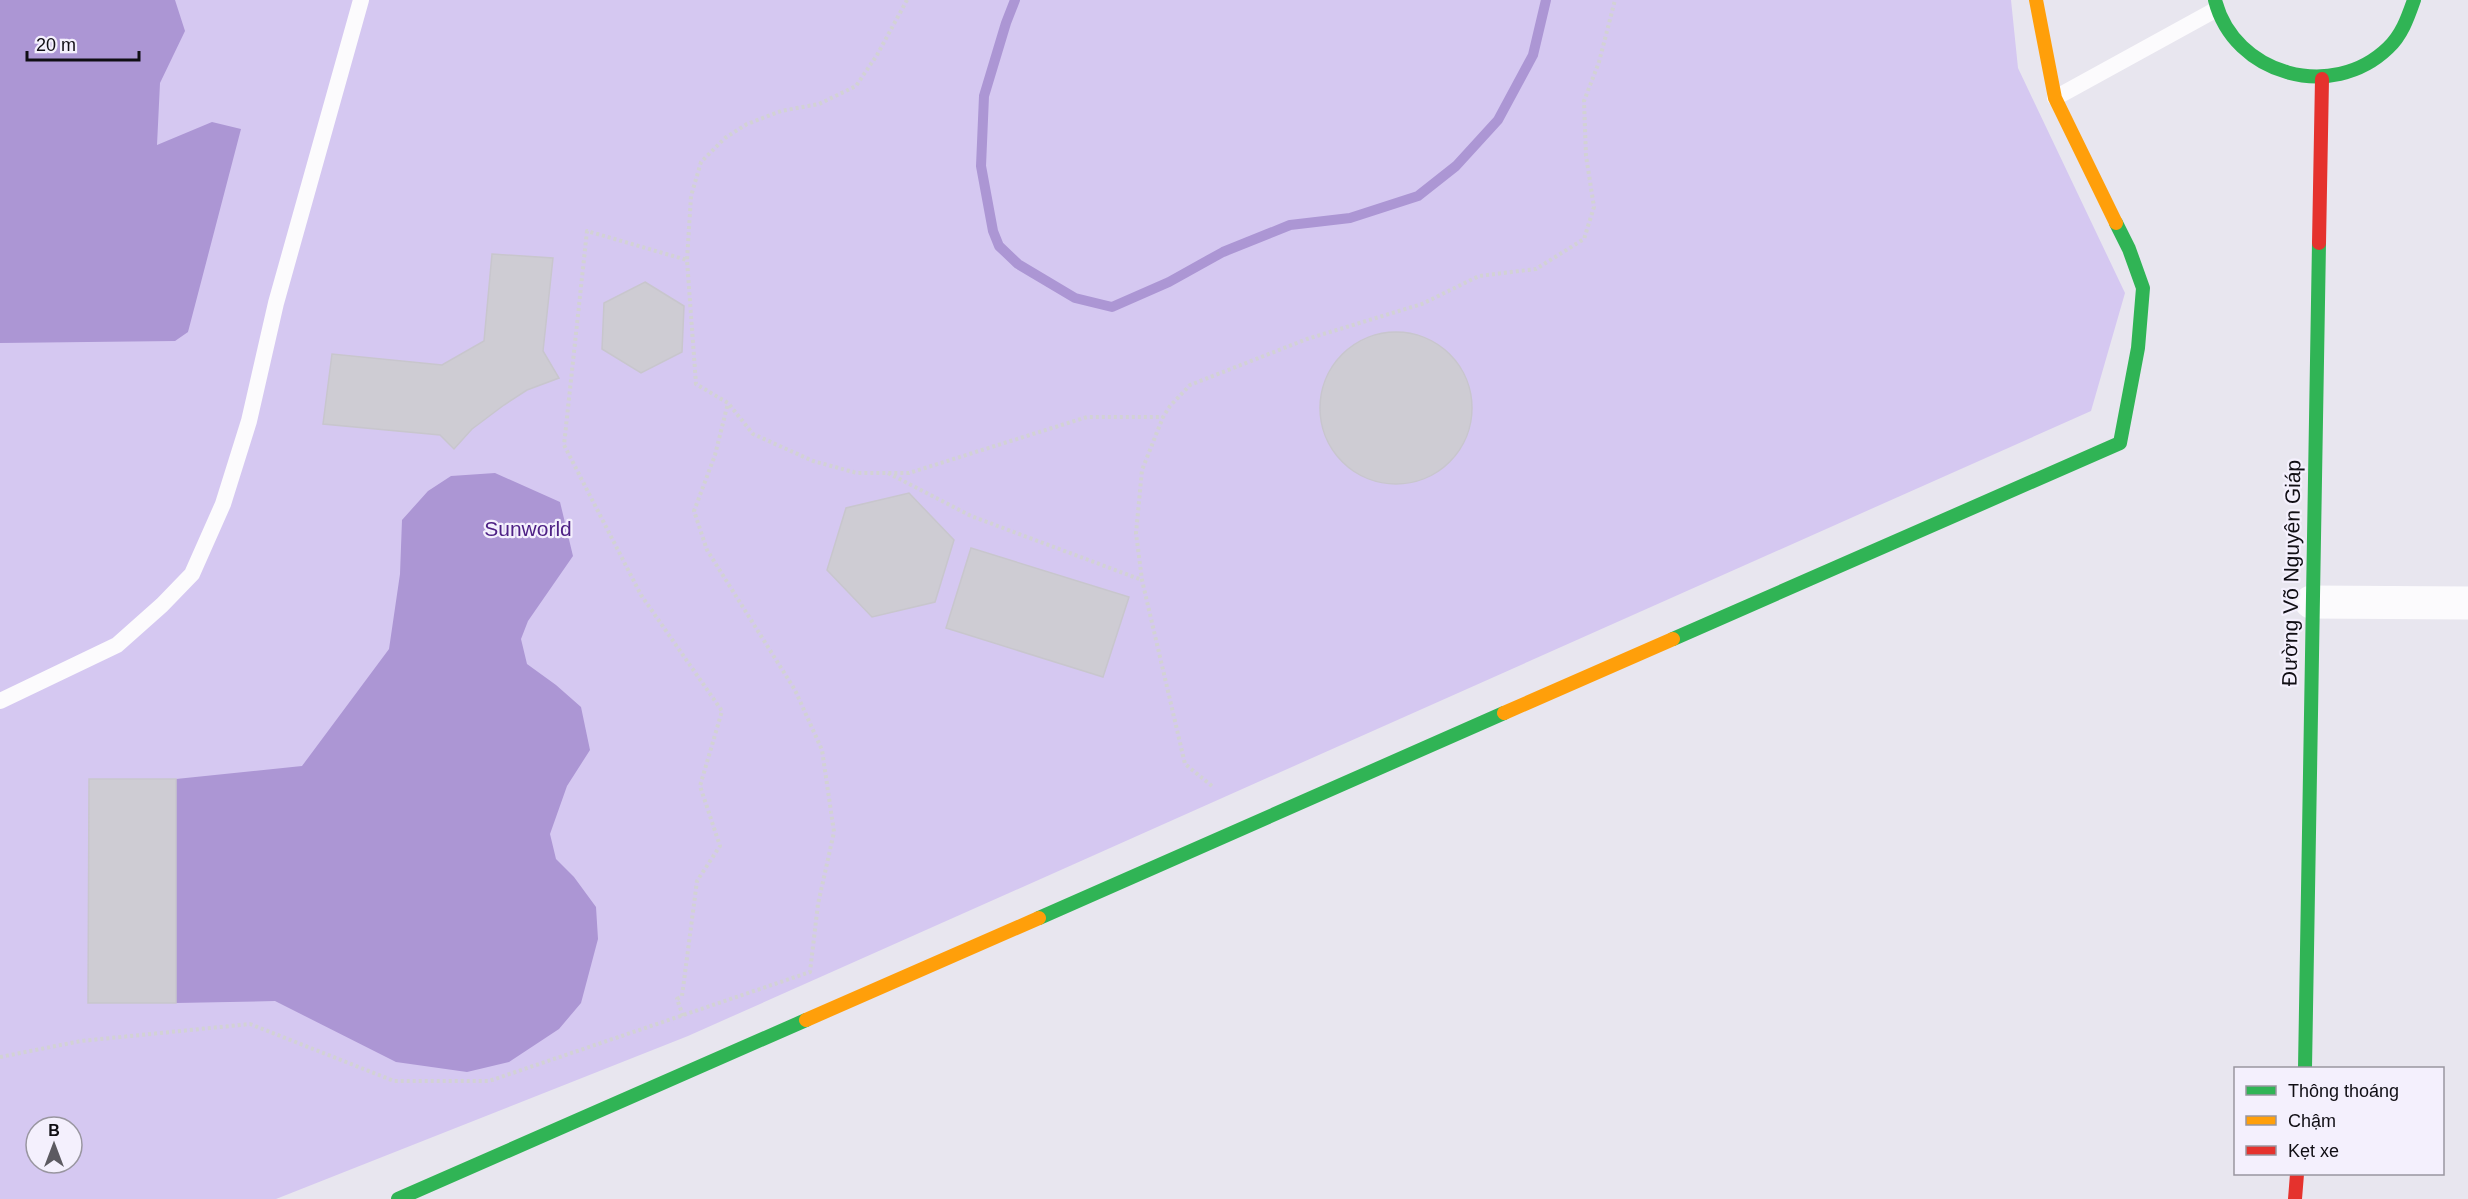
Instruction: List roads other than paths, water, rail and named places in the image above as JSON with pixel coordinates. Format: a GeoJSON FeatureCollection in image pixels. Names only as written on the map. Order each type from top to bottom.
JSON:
{"type":"FeatureCollection","features":[{"type":"Feature","properties":{"kind":"street"},"geometry":{"type":"LineString","coordinates":[[398,1199],[2120,443],[2138,348],[2143,288],[2129,249],[2055,98],[2036,0]]}},
{"type":"Feature","properties":{"kind":"street"},"geometry":{"type":"LineString","coordinates":[[2216,4],[2232,39],[2258,62],[2288,76],[2322,79],[2353,72],[2380,55],[2401,32],[2414,0]]}},
{"type":"Feature","properties":{"kind":"street","name":"Đường Võ Nguyên Giáp"},"geometry":{"type":"LineString","coordinates":[[2305,1067],[2311,602],[2322,79]]}},
{"type":"Feature","properties":{"kind":"street"},"geometry":{"type":"LineString","coordinates":[[2311,602],[2468,603]]}},
{"type":"Feature","properties":{"kind":"street"},"geometry":{"type":"LineString","coordinates":[[2295,1199],[2297,1175]]}},
{"type":"Feature","properties":{"kind":"lane"},"geometry":{"type":"LineString","coordinates":[[0,701],[117,645],[162,605],[192,574],[223,504],[249,421],[276,303],[361,0]]}},
{"type":"Feature","properties":{"kind":"lane"},"geometry":{"type":"LineString","coordinates":[[2055,98],[2216,4]]}},
{"type":"Feature","properties":{"kind":"waterway"},"geometry":{"type":"LineString","coordinates":[[1015,0],[984,96],[981,166],[993,231],[999,246],[1018,264],[1075,298],[1112,307],[1169,282],[1223,252],[1290,225],[1350,218],[1418,196],[1456,166],[1498,120],[1533,55],[1546,0]]}},
{"type":"Feature","properties":{"kind":"park label","name":"Sunworld"},"geometry":{"type":"Point","coordinates":[528,528]}}]}
